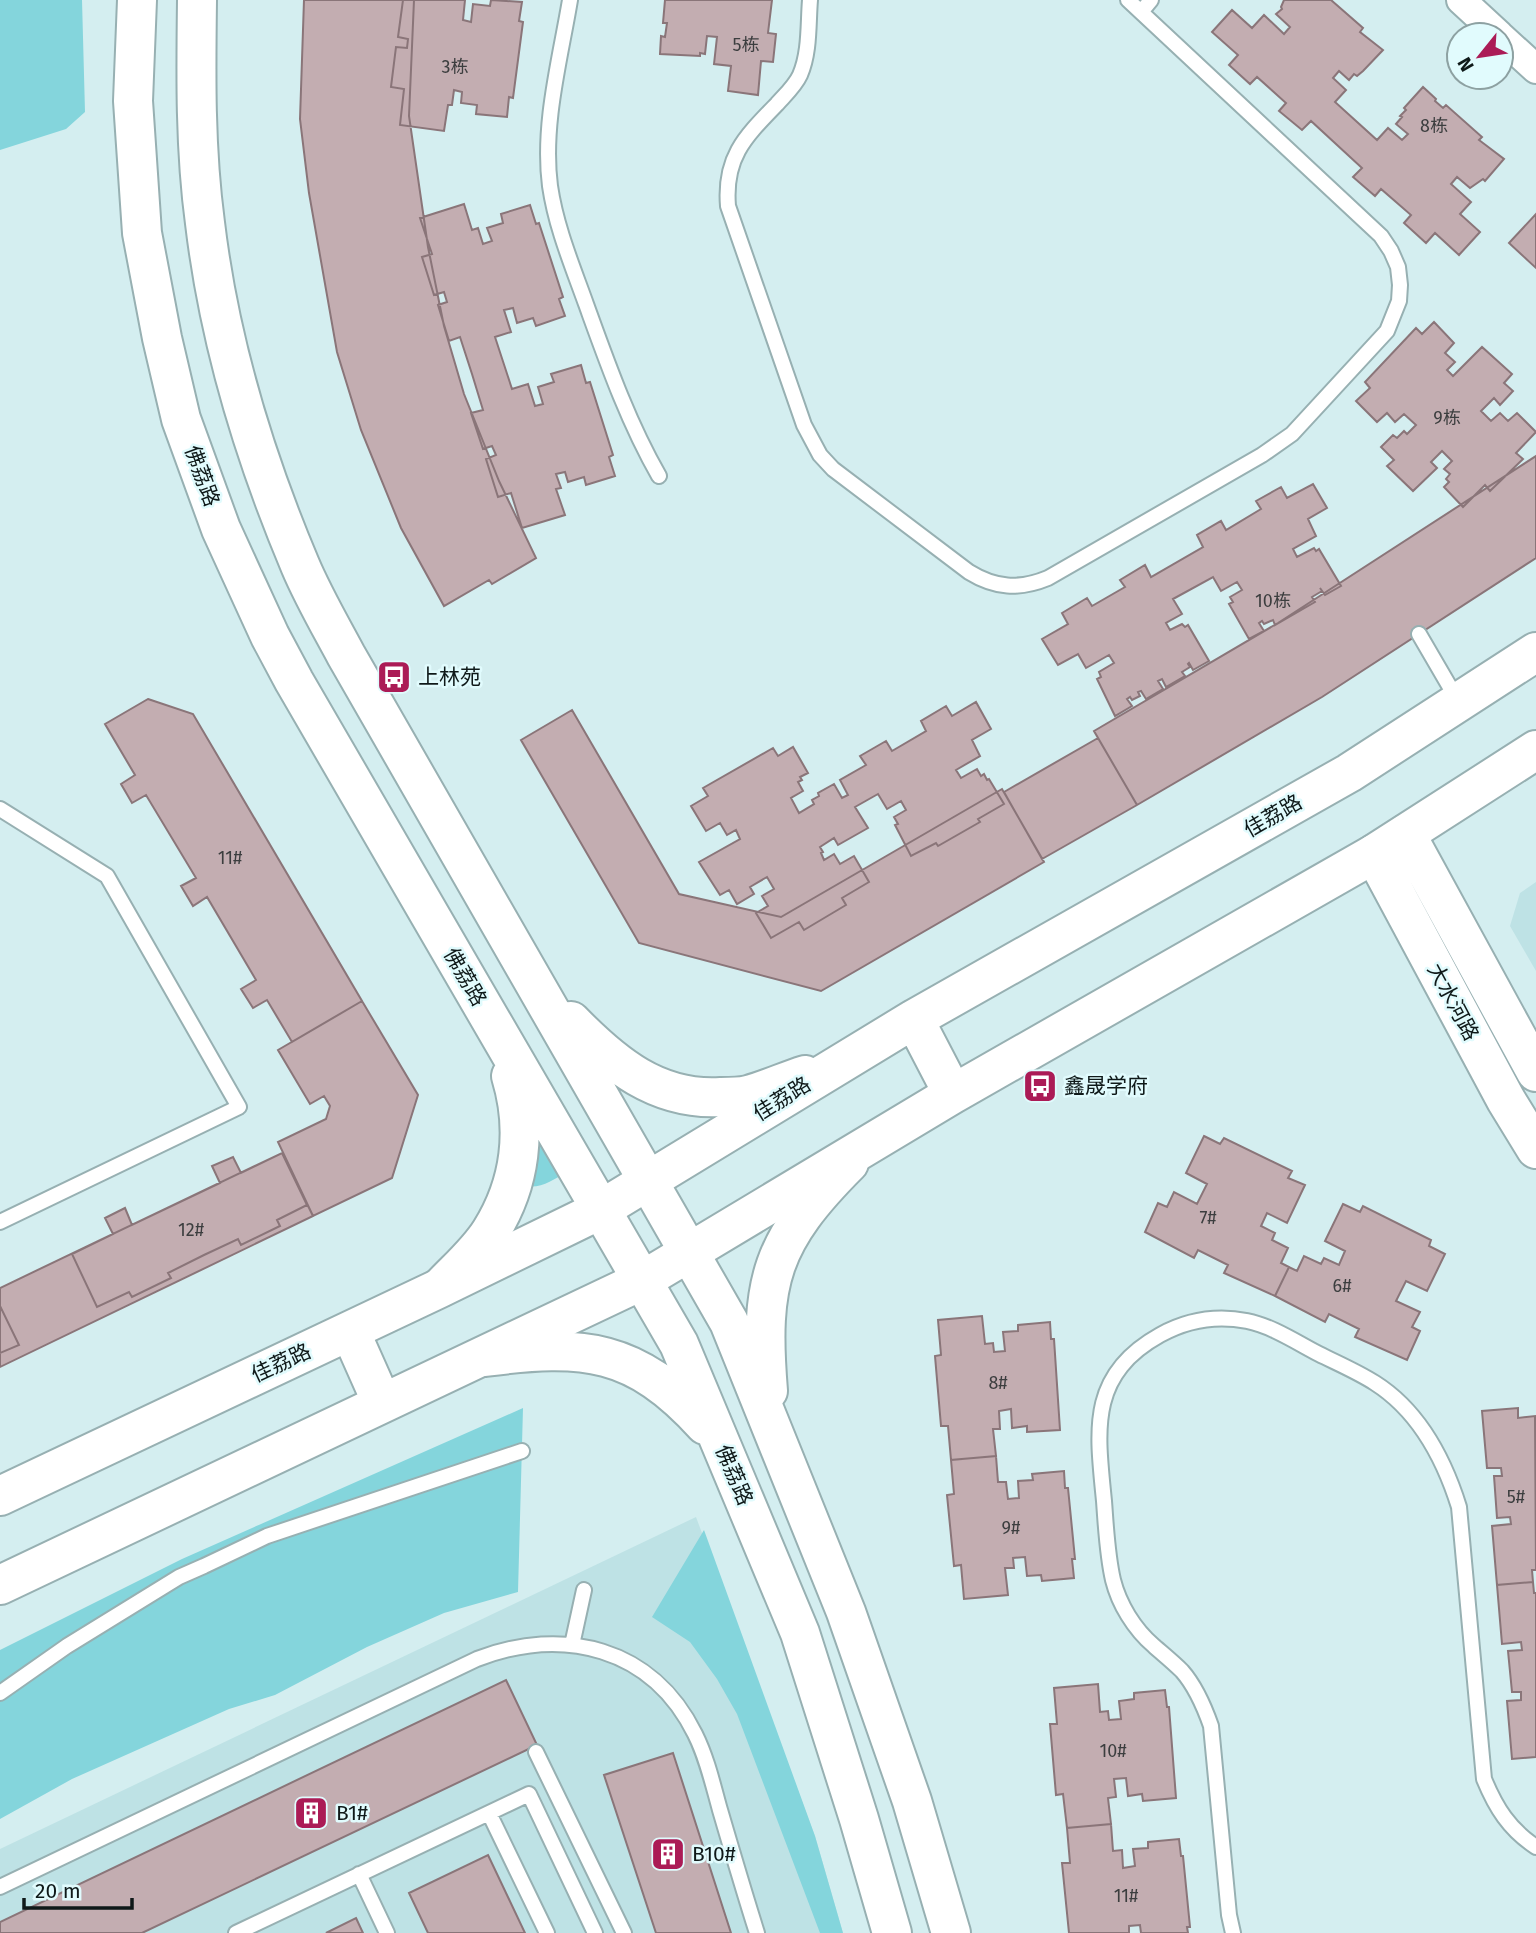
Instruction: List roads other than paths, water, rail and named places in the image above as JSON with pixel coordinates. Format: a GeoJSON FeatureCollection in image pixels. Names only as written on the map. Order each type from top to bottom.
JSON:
{"type":"FeatureCollection","features":[{"type":"Feature","properties":{"kind":"main road","name":"佛荔路"},"geometry":{"type":"LineString","coordinates":[[137,0],[133,101],[142,233],[181,419],[222,529],[270,636],[678,1344],[800,1633],[892,1933]]}},
{"type":"Feature","properties":{"kind":"main road"},"geometry":{"type":"LineString","coordinates":[[197,0],[195,93],[205,222],[222,322],[240,398],[300,567],[328,621],[692,1252],[729,1322],[846,1612],[912,1801],[951,1933]]}},
{"type":"Feature","properties":{"kind":"main road","name":"佳荔路"},"geometry":{"type":"LineString","coordinates":[[0,1496],[600,1210],[840,1062],[1349,773],[1536,652]]}},
{"type":"Feature","properties":{"kind":"main road"},"geometry":{"type":"LineString","coordinates":[[0,1585],[643,1280],[953,1094],[1374,854],[1536,750]]}},
{"type":"Feature","properties":{"kind":"main road","name":"大水河路"},"geometry":{"type":"LineString","coordinates":[[1406,834],[1536,1072]]}},
{"type":"Feature","properties":{"kind":"main road","name":"大水河路"},"geometry":{"type":"LineString","coordinates":[[1374,854],[1506,1100],[1536,1149]]}},
{"type":"Feature","properties":{"kind":"main road"},"geometry":{"type":"LineString","coordinates":[[538,987],[601,1051],[649,1085],[672,1092],[707,1098],[747,1096],[840,1062]]}},
{"type":"Feature","properties":{"kind":"main road"},"geometry":{"type":"LineString","coordinates":[[914,1019],[953,1094]]}},
{"type":"Feature","properties":{"kind":"main road"},"geometry":{"type":"LineString","coordinates":[[438,1289],[491,1232],[505,1206],[516,1175],[520,1149],[518,1101],[498,1034]]}},
{"type":"Feature","properties":{"kind":"main road"},"geometry":{"type":"LineString","coordinates":[[781,1455],[769,1402],[765,1351],[764,1318],[775,1263],[791,1230],[815,1196],[864,1147]]}},
{"type":"Feature","properties":{"kind":"main road"},"geometry":{"type":"LineString","coordinates":[[350,1331],[382,1404]]}},
{"type":"Feature","properties":{"kind":"main road"},"geometry":{"type":"LineString","coordinates":[[480,1358],[550,1350],[605,1356],[655,1379],[686,1404],[720,1441]]}},
{"type":"Feature","properties":{"kind":"street"},"geometry":{"type":"LineString","coordinates":[[1461,0],[1484,21]]}},
{"type":"Feature","properties":{"kind":"street"},"geometry":{"type":"LineString","coordinates":[[1515,50],[1536,69]]}},
{"type":"Feature","properties":{"kind":"lane"},"geometry":{"type":"LineString","coordinates":[[570,0],[549,129],[550,185],[560,232],[613,378],[643,449],[659,476]]}},
{"type":"Feature","properties":{"kind":"lane"},"geometry":{"type":"LineString","coordinates":[[810,0],[806,54],[801,73],[788,93],[738,147],[727,176],[727,206],[804,425],[820,455],[833,470],[969,572],[994,584],[1008,587],[1048,578],[1262,455],[1292,434],[1387,331],[1399,301],[1398,267],[1381,236],[1128,0]]}},
{"type":"Feature","properties":{"kind":"lane"},"geometry":{"type":"LineString","coordinates":[[1141,12],[1151,0]]}},
{"type":"Feature","properties":{"kind":"lane"},"geometry":{"type":"LineString","coordinates":[[1419,634],[1459,702]]}},
{"type":"Feature","properties":{"kind":"lane"},"geometry":{"type":"LineString","coordinates":[[0,809],[107,876],[239,1107],[0,1222]]}},
{"type":"Feature","properties":{"kind":"lane"},"geometry":{"type":"LineString","coordinates":[[1233,1933],[1211,1726],[1193,1685],[1181,1670],[1139,1631],[1119,1599],[1110,1562],[1098,1448],[1101,1409],[1117,1372],[1130,1356],[1147,1343],[1180,1324],[1203,1319],[1226,1319],[1248,1321],[1268,1328],[1376,1383],[1399,1402],[1419,1424],[1436,1449],[1459,1507],[1484,1779],[1505,1820],[1521,1837],[1536,1847]]}},
{"type":"Feature","properties":{"kind":"lane"},"geometry":{"type":"LineString","coordinates":[[0,1693],[67,1646],[179,1577],[267,1536],[522,1451]]}},
{"type":"Feature","properties":{"kind":"lane"},"geometry":{"type":"LineString","coordinates":[[572,1645],[584,1590]]}},
{"type":"Feature","properties":{"kind":"lane"},"geometry":{"type":"LineString","coordinates":[[0,1887],[477,1659],[503,1649],[531,1644],[572,1645],[613,1655],[638,1669],[662,1688],[681,1710],[696,1735],[706,1763],[757,1933]]}},
{"type":"Feature","properties":{"kind":"lane"},"geometry":{"type":"LineString","coordinates":[[536,1752],[624,1933]]}},
{"type":"Feature","properties":{"kind":"lane"},"geometry":{"type":"LineString","coordinates":[[236,1933],[529,1794],[595,1933]]}},
{"type":"Feature","properties":{"kind":"lane"},"geometry":{"type":"LineString","coordinates":[[489,1813],[547,1933]]}},
{"type":"Feature","properties":{"kind":"lane"},"geometry":{"type":"LineString","coordinates":[[359,1874],[387,1933]]}},
{"type":"Feature","properties":{"kind":"place","name":"上林苑"},"geometry":{"type":"Point","coordinates":[394,677]}},
{"type":"Feature","properties":{"kind":"place","name":"鑫晟学府"},"geometry":{"type":"Point","coordinates":[1040,1086]}},
{"type":"Feature","properties":{"kind":"place","name":"B1#"},"geometry":{"type":"Point","coordinates":[311,1813]}},
{"type":"Feature","properties":{"kind":"place","name":"B10#"},"geometry":{"type":"Point","coordinates":[668,1854]}}]}
